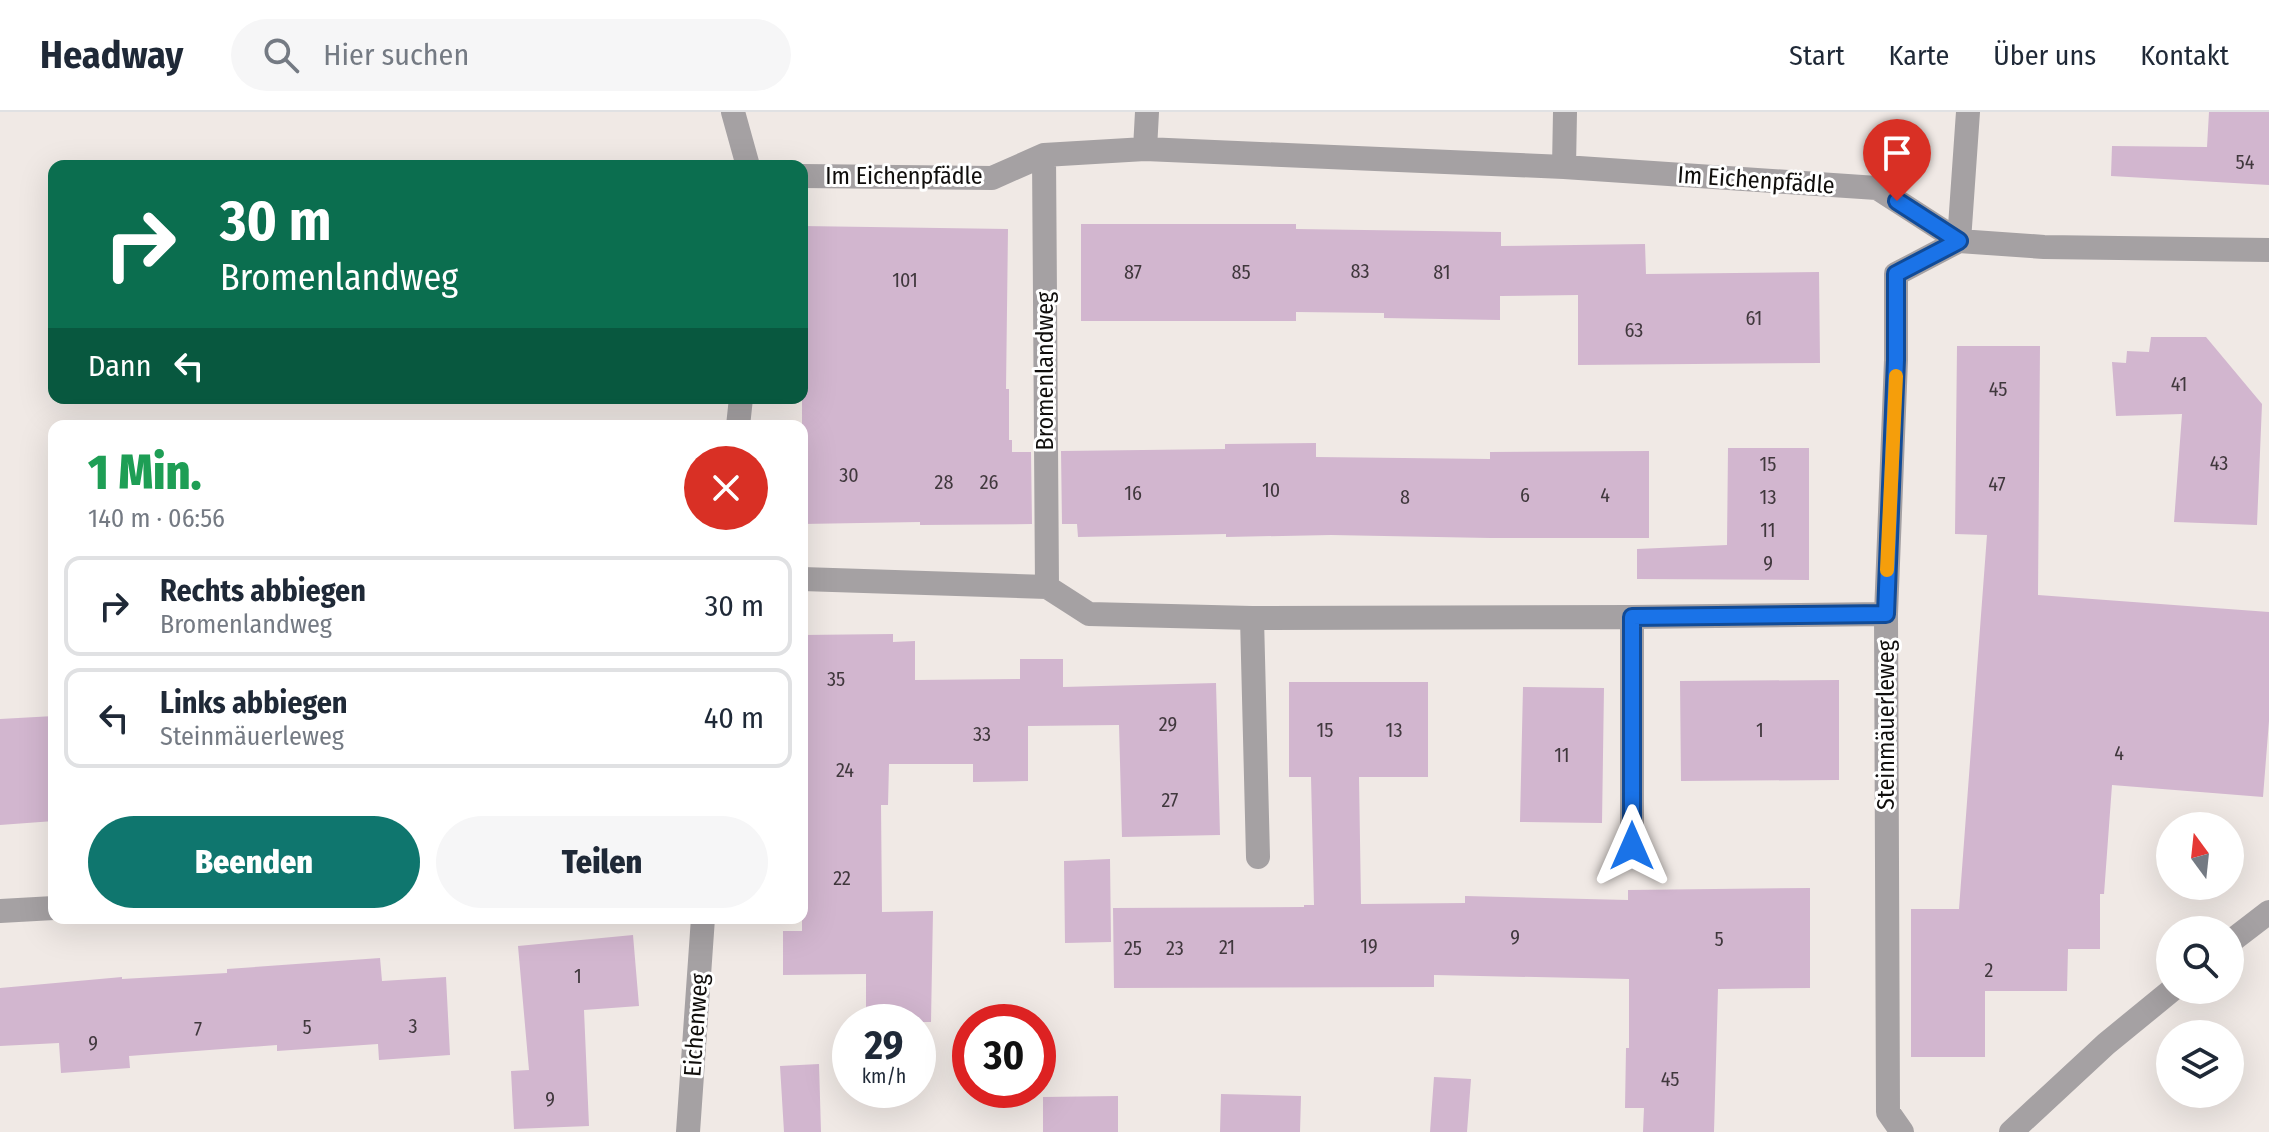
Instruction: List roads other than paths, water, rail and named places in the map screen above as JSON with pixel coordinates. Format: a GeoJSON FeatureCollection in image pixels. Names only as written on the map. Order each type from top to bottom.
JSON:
{"type":"FeatureCollection","features":[{"type":"Feature","properties":{"kind":"street"},"geometry":{"type":"LineString","coordinates":[[733,112],[746,160]]}},
{"type":"Feature","properties":{"kind":"street"},"geometry":{"type":"LineString","coordinates":[[1145,149],[1147,112]]}},
{"type":"Feature","properties":{"kind":"street"},"geometry":{"type":"LineString","coordinates":[[1564,167],[1565,112]]}},
{"type":"Feature","properties":{"kind":"street"},"geometry":{"type":"LineString","coordinates":[[1959,241],[1968,112]]}},
{"type":"Feature","properties":{"kind":"street","name":"Im Eichenpfädle"},"geometry":{"type":"LineString","coordinates":[[808,176],[992,178],[1044,155],[1145,149],[1564,167],[1877,188],[1959,241],[2044,247],[2269,250]]}},
{"type":"Feature","properties":{"kind":"street","name":"Bromenlandweg"},"geometry":{"type":"LineString","coordinates":[[1044,155],[1047,587]]}},
{"type":"Feature","properties":{"kind":"street","name":"Steinmäuerleweg"},"geometry":{"type":"LineString","coordinates":[[1902,1132],[1888,1112],[1886,614],[1896,360],[1896,274],[1959,241]]}},
{"type":"Feature","properties":{"kind":"street"},"geometry":{"type":"LineString","coordinates":[[808,579],[1047,587],[1089,614],[1252,618],[1886,614]]}},
{"type":"Feature","properties":{"kind":"street"},"geometry":{"type":"LineString","coordinates":[[1632,617],[1632,846]]}},
{"type":"Feature","properties":{"kind":"street"},"geometry":{"type":"LineString","coordinates":[[1252,618],[1258,857]]}},
{"type":"Feature","properties":{"kind":"street"},"geometry":{"type":"LineString","coordinates":[[0,911],[48,908]]}},
{"type":"Feature","properties":{"kind":"street"},"geometry":{"type":"LineString","coordinates":[[2244,931],[2269,912]]}},
{"type":"Feature","properties":{"kind":"street","name":"Eichenweg"},"geometry":{"type":"LineString","coordinates":[[688,1132],[703,924]]}},
{"type":"Feature","properties":{"kind":"street"},"geometry":{"type":"LineString","coordinates":[[2011,1132],[2106,1044],[2156,1003]]}}]}
